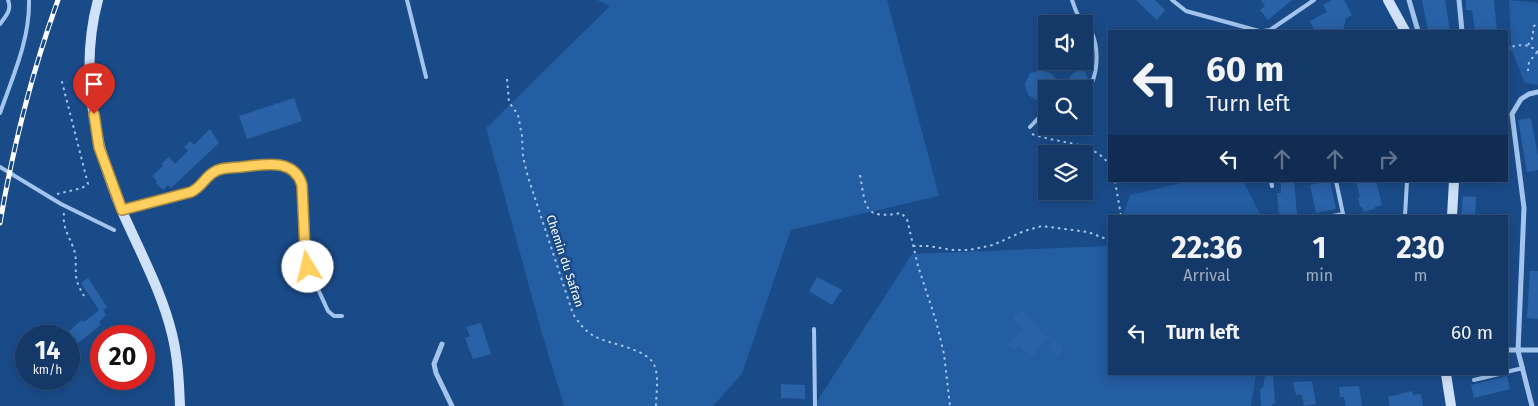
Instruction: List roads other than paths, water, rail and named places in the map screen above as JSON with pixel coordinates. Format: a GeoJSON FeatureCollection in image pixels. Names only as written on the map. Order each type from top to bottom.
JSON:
{"type":"FeatureCollection","features":[{"type":"Feature","properties":{"kind":"main road"},"geometry":{"type":"LineString","coordinates":[[98,0],[91,38],[89,80],[99,147],[122,210],[163,304],[173,335],[178,364],[180,406]]}},
{"type":"Feature","properties":{"kind":"main road"},"geometry":{"type":"LineString","coordinates":[[1388,0],[1404,30]]}},
{"type":"Feature","properties":{"kind":"main road"},"geometry":{"type":"LineString","coordinates":[[1452,215],[1454,182]]}},
{"type":"Feature","properties":{"kind":"main road"},"geometry":{"type":"LineString","coordinates":[[1446,375],[1451,406]]}},
{"type":"Feature","properties":{"kind":"street"},"geometry":{"type":"LineString","coordinates":[[1409,0],[1418,30]]}},
{"type":"Feature","properties":{"kind":"street"},"geometry":{"type":"LineString","coordinates":[[1459,0],[1462,30]]}},
{"type":"Feature","properties":{"kind":"street"},"geometry":{"type":"LineString","coordinates":[[1532,406],[1518,350],[1524,208],[1512,114],[1521,99],[1529,94],[1538,92]]}},
{"type":"Feature","properties":{"kind":"street"},"geometry":{"type":"LineString","coordinates":[[442,344],[434,364],[436,373],[452,406]]}},
{"type":"Feature","properties":{"kind":"street"},"geometry":{"type":"LineString","coordinates":[[1508,350],[1538,350]]}},
{"type":"Feature","properties":{"kind":"lane"},"geometry":{"type":"LineString","coordinates":[[0,24],[10,7],[8,0]]}},
{"type":"Feature","properties":{"kind":"lane"},"geometry":{"type":"LineString","coordinates":[[0,113],[26,37],[29,0]]}},
{"type":"Feature","properties":{"kind":"lane"},"geometry":{"type":"LineString","coordinates":[[407,0],[426,77]]}},
{"type":"Feature","properties":{"kind":"lane"},"geometry":{"type":"LineString","coordinates":[[1072,0],[1078,14],[1092,34],[1097,54],[1093,82]]}},
{"type":"Feature","properties":{"kind":"lane"},"geometry":{"type":"LineString","coordinates":[[1172,0],[1186,11],[1255,30]]}},
{"type":"Feature","properties":{"kind":"lane"},"geometry":{"type":"LineString","coordinates":[[1270,30],[1314,0]]}},
{"type":"Feature","properties":{"kind":"lane"},"geometry":{"type":"LineString","coordinates":[[1030,127],[1038,118]]}},
{"type":"Feature","properties":{"kind":"lane"},"geometry":{"type":"LineString","coordinates":[[122,210],[191,192],[210,174],[220,169],[274,164],[284,166],[300,178],[302,185],[305,250],[308,267],[328,311],[334,316],[342,316]]}},
{"type":"Feature","properties":{"kind":"lane"},"geometry":{"type":"LineString","coordinates":[[0,167],[64,206],[114,230]]}},
{"type":"Feature","properties":{"kind":"lane"},"geometry":{"type":"LineString","coordinates":[[1336,182],[1343,215]]}},
{"type":"Feature","properties":{"kind":"lane"},"geometry":{"type":"LineString","coordinates":[[1405,215],[1407,182]]}},
{"type":"Feature","properties":{"kind":"lane"},"geometry":{"type":"LineString","coordinates":[[814,329],[815,406]]}},
{"type":"Feature","properties":{"kind":"lane"},"geometry":{"type":"LineString","coordinates":[[1508,372],[1523,368]]}},
{"type":"Feature","properties":{"kind":"lane"},"geometry":{"type":"LineString","coordinates":[[1474,380],[1495,375]]}},
{"type":"Feature","properties":{"kind":"railway"},"geometry":{"type":"LineString","coordinates":[[0,223],[24,110],[58,0]]}}]}
